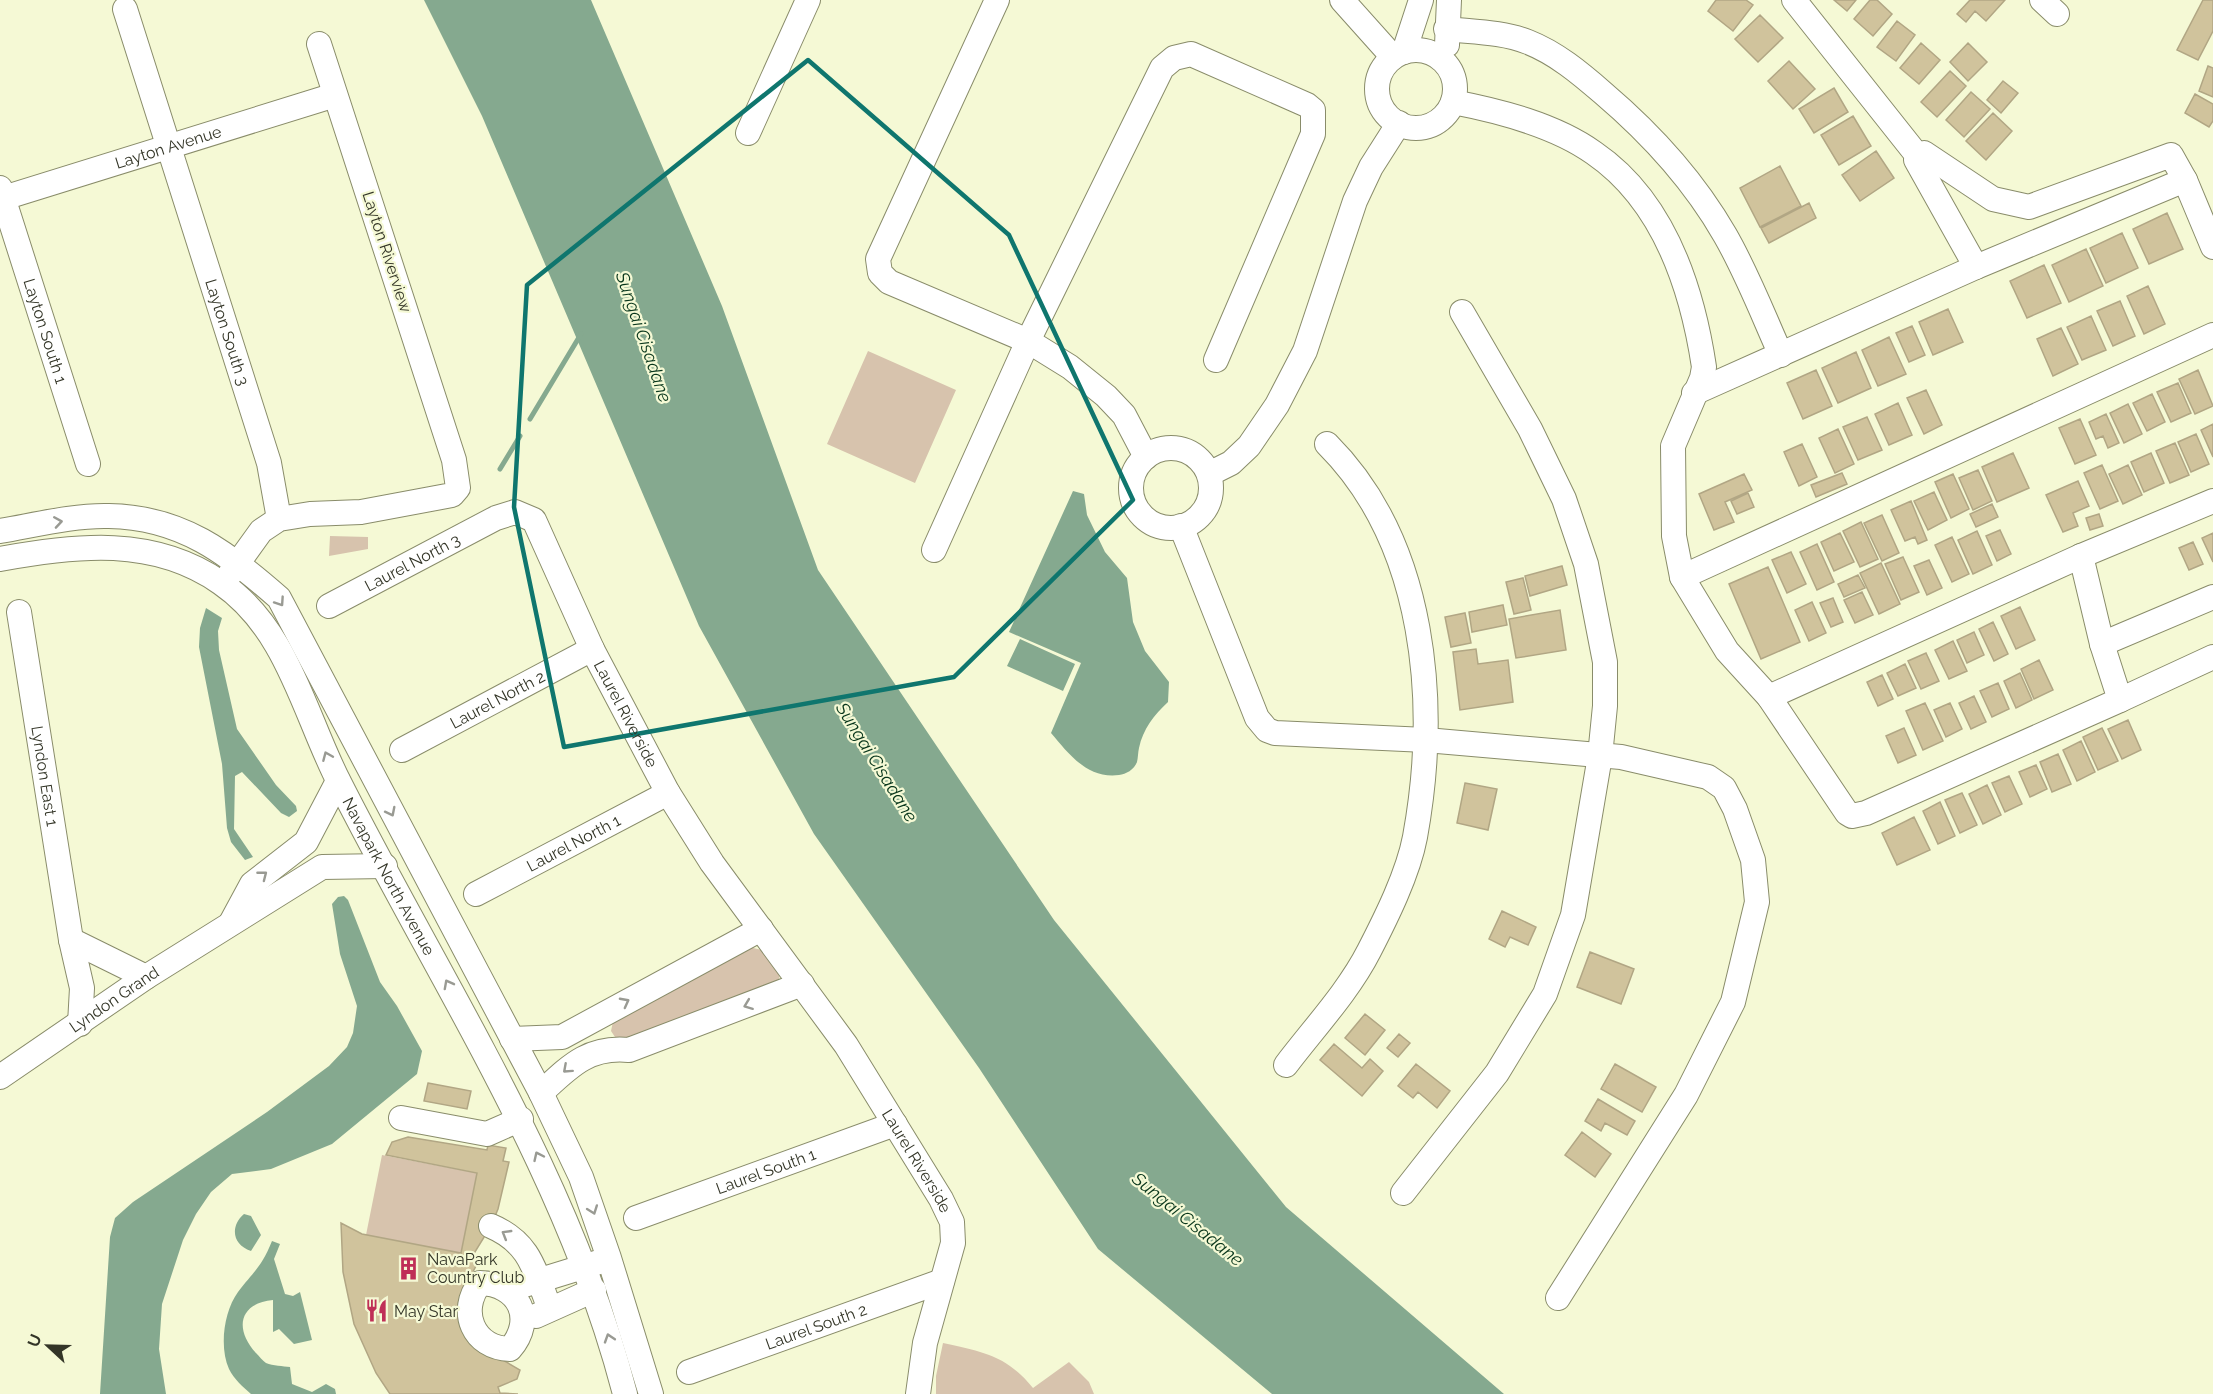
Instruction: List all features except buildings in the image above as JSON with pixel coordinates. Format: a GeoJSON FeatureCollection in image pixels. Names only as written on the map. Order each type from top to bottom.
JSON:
{"type":"FeatureCollection","features":[{"type":"Feature","properties":{"kind":"street"},"geometry":{"type":"LineString","coordinates":[[748,133],[807,0]]}},
{"type":"Feature","properties":{"kind":"street"},"geometry":{"type":"LineString","coordinates":[[997,0],[878,260],[880,273],[889,282],[1028,341],[1070,367],[1106,396],[1124,415],[1146,457]]}},
{"type":"Feature","properties":{"kind":"street"},"geometry":{"type":"LineString","coordinates":[[1342,0],[1399,55]]}},
{"type":"Feature","properties":{"kind":"street"},"geometry":{"type":"LineString","coordinates":[[1421,0],[1399,55],[1379,78],[1378,91],[1381,104],[1388,115],[1398,123],[1411,127],[1424,127],[1436,122],[1453,102],[1455,89],[1448,66],[1446,29],[1449,0]]}},
{"type":"Feature","properties":{"kind":"street"},"geometry":{"type":"LineString","coordinates":[[1794,0],[1917,155],[1916,160],[1976,267]]}},
{"type":"Feature","properties":{"kind":"street","name":"Layton South 3"},"geometry":{"type":"LineString","coordinates":[[125,9],[269,463],[279,519]]}},
{"type":"Feature","properties":{"kind":"street"},"geometry":{"type":"LineString","coordinates":[[1446,29],[1526,41],[1547,51],[1587,79],[1652,136],[1724,232],[1781,355]]}},
{"type":"Feature","properties":{"kind":"street","name":"Layton Riverview"},"geometry":{"type":"LineString","coordinates":[[279,519],[310,514],[361,512],[452,495],[458,488],[454,460],[319,44]]}},
{"type":"Feature","properties":{"kind":"street"},"geometry":{"type":"LineString","coordinates":[[1399,55],[1428,51],[1448,66]]}},
{"type":"Feature","properties":{"kind":"street"},"geometry":{"type":"LineString","coordinates":[[934,550],[1028,341],[1162,68],[1174,58],[1191,54],[1307,105],[1313,110],[1314,122],[1313,134],[1216,360]]}},
{"type":"Feature","properties":{"kind":"street","name":"Layton Avenue"},"geometry":{"type":"LineString","coordinates":[[1,195],[169,147],[335,95]]}},
{"type":"Feature","properties":{"kind":"street"},"geometry":{"type":"LineString","coordinates":[[1453,102],[1502,111],[1594,152],[1631,184],[1660,226],[1690,295],[1704,367],[1702,378],[1673,446],[1674,536],[1682,577],[1727,651],[1769,697],[1843,808],[1852,816],[1866,813],[2213,657]]}},
{"type":"Feature","properties":{"kind":"street"},"geometry":{"type":"LineString","coordinates":[[1209,474],[1231,463],[1249,446],[1276,405],[1305,351],[1355,201],[1371,167],[1398,123]]}},
{"type":"Feature","properties":{"kind":"street"},"geometry":{"type":"LineString","coordinates":[[1917,155],[1924,153],[1993,199],[2019,207],[2039,204],[2171,155],[2208,223],[2213,247]]}},
{"type":"Feature","properties":{"kind":"street"},"geometry":{"type":"LineString","coordinates":[[1694,393],[1976,267],[2185,180]]}},
{"type":"Feature","properties":{"kind":"street","name":"Layton South 1"},"geometry":{"type":"LineString","coordinates":[[1,195],[88,464]]}},
{"type":"Feature","properties":{"kind":"street"},"geometry":{"type":"LineString","coordinates":[[1403,1193],[1497,1073],[1545,994],[1573,915],[1600,756],[1605,706],[1605,662],[1586,564],[1560,489],[1530,429],[1462,312]]}},
{"type":"Feature","properties":{"kind":"street"},"geometry":{"type":"LineString","coordinates":[[1682,577],[2213,336]]}},
{"type":"Feature","properties":{"kind":"street"},"geometry":{"type":"LineString","coordinates":[[1286,1065],[1367,954],[1393,899],[1415,839],[1426,740],[1424,679],[1417,626],[1398,559],[1360,484],[1345,462],[1327,444]]}},
{"type":"Feature","properties":{"kind":"street"},"geometry":{"type":"LineString","coordinates":[[1182,449],[1193,454],[1209,474],[1209,499],[1203,511],[1194,521],[1168,528],[1154,524],[1143,517],[1135,506],[1131,493],[1132,479],[1138,466],[1146,457],[1157,450],[1182,449]]}},
{"type":"Feature","properties":{"kind":"street"},"geometry":{"type":"LineString","coordinates":[[1769,697],[2081,556],[2213,501]]}},
{"type":"Feature","properties":{"kind":"street","name":"Laurel Riverside"},"geometry":{"type":"LineString","coordinates":[[496,518],[515,512],[534,520],[592,649],[668,793],[712,863],[846,1045],[952,1222],[953,1243],[925,1343],[918,1394]]}},
{"type":"Feature","properties":{"kind":"street"},"geometry":{"type":"LineString","coordinates":[[0,531],[109,516],[161,523],[202,538],[239,562],[279,598],[541,1093],[581,1177],[651,1394]]}},
{"type":"Feature","properties":{"kind":"street","name":"Laurel North 3"},"geometry":{"type":"LineString","coordinates":[[329,606],[496,518]]}},
{"type":"Feature","properties":{"kind":"street"},"geometry":{"type":"LineString","coordinates":[[223,584],[261,531],[279,519]]}},
{"type":"Feature","properties":{"kind":"street"},"geometry":{"type":"LineString","coordinates":[[1181,526],[1257,718],[1267,730],[1275,733],[1426,740],[1621,757],[1708,777],[1724,788],[1735,809],[1753,860],[1757,902],[1733,1002],[1668,1124],[1558,1298]]}},
{"type":"Feature","properties":{"kind":"street","name":"Navapark North Avenue"},"geometry":{"type":"LineString","coordinates":[[0,559],[44,551],[104,546],[150,550],[188,563],[223,584],[257,615],[288,664],[338,781],[520,1119],[585,1266],[625,1394]]}},
{"type":"Feature","properties":{"kind":"street"},"geometry":{"type":"LineString","coordinates":[[2081,556],[2102,644],[2120,700]]}},
{"type":"Feature","properties":{"kind":"street"},"geometry":{"type":"LineString","coordinates":[[2102,644],[2213,597]]}},
{"type":"Feature","properties":{"kind":"street","name":"Lyndon East 1"},"geometry":{"type":"LineString","coordinates":[[19,612],[71,940],[82,988],[80,1024]]}},
{"type":"Feature","properties":{"kind":"street","name":"Laurel North 2"},"geometry":{"type":"LineString","coordinates":[[402,750],[592,649]]}},
{"type":"Feature","properties":{"kind":"street","name":"Lyndon Grand"},"geometry":{"type":"LineString","coordinates":[[231,923],[252,884],[306,842],[338,781]]}},
{"type":"Feature","properties":{"kind":"street","name":"Laurel North 1"},"geometry":{"type":"LineString","coordinates":[[476,894],[668,793]]}},
{"type":"Feature","properties":{"kind":"street"},"geometry":{"type":"LineString","coordinates":[[306,842],[322,867],[385,866]]}},
{"type":"Feature","properties":{"kind":"street","name":"Lyndon Grand"},"geometry":{"type":"LineString","coordinates":[[0,1077],[146,977],[322,867]]}},
{"type":"Feature","properties":{"kind":"street"},"geometry":{"type":"LineString","coordinates":[[512,1039],[562,1037],[761,928]]}},
{"type":"Feature","properties":{"kind":"street"},"geometry":{"type":"LineString","coordinates":[[71,940],[146,977]]}},
{"type":"Feature","properties":{"kind":"street"},"geometry":{"type":"LineString","coordinates":[[541,1093],[576,1061],[608,1048],[629,1050],[802,984]]}},
{"type":"Feature","properties":{"kind":"street"},"geometry":{"type":"LineString","coordinates":[[592,1019],[608,1048]]}},
{"type":"Feature","properties":{"kind":"street"},"geometry":{"type":"LineString","coordinates":[[401,1118],[487,1134],[520,1119]]}},
{"type":"Feature","properties":{"kind":"street","name":"Laurel South 1"},"geometry":{"type":"LineString","coordinates":[[636,1218],[895,1124]]}},
{"type":"Feature","properties":{"kind":"street"},"geometry":{"type":"LineString","coordinates":[[491,1226],[510,1234],[522,1246],[533,1263],[538,1282],[550,1309]]}},
{"type":"Feature","properties":{"kind":"street"},"geometry":{"type":"LineString","coordinates":[[508,1290],[609,1258]]}},
{"type":"Feature","properties":{"kind":"street","name":"Laurel South 2"},"geometry":{"type":"LineString","coordinates":[[689,1372],[942,1281]]}},
{"type":"Feature","properties":{"kind":"street"},"geometry":{"type":"LineString","coordinates":[[480,1283],[508,1290],[519,1305],[522,1324],[516,1342],[510,1349],[486,1343],[471,1324],[469,1315],[471,1298],[480,1283]]}},
{"type":"Feature","properties":{"kind":"street"},"geometry":{"type":"LineString","coordinates":[[522,1324],[594,1290]]}},
{"type":"Feature","properties":{"kind":"highlighted area"},"geometry":{"type":"Polygon","coordinates":[[[808,60],[1009,235],[1133,500],[954,677],[564,747],[514,507],[527,285],[808,60]]]}},
{"type":"Feature","properties":{"kind":"shaded area"},"geometry":{"type":"Polygon","coordinates":[[[868,351],[956,390],[915,483],[827,444],[868,351]]]}},
{"type":"Feature","properties":{"kind":"shaded area"},"geometry":{"type":"Polygon","coordinates":[[[330,536],[368,537],[368,549],[329,556],[330,536]]]}},
{"type":"Feature","properties":{"kind":"shaded area"},"geometry":{"type":"Polygon","coordinates":[[[749,947],[766,951],[781,971],[779,979],[772,985],[624,1040],[615,1037],[611,1031],[614,1017],[749,947]]]}},
{"type":"Feature","properties":{"kind":"shaded area"},"geometry":{"type":"Polygon","coordinates":[[[382,1155],[477,1173],[461,1253],[366,1235],[382,1155]]]}},
{"type":"Feature","properties":{"kind":"shaded area"},"geometry":{"type":"Polygon","coordinates":[[[943,1343],[993,1356],[1013,1368],[1033,1388],[1069,1362],[1089,1382],[1094,1394],[936,1394],[936,1376],[943,1343]]]}},
{"type":"Feature","properties":{"kind":"water","name":"Sungai Cisadane"},"geometry":{"type":"Polygon","coordinates":[[[424,0],[591,0],[722,306],[818,570],[1054,920],[1286,1207],[1504,1394],[1272,1394],[1098,1249],[979,1068],[814,834],[699,626],[482,116],[424,0]]]}},
{"type":"Feature","properties":{"kind":"water"},"geometry":{"type":"Polygon","coordinates":[[[1073,491],[1084,494],[1087,515],[1105,552],[1127,578],[1133,622],[1145,651],[1169,682],[1168,702],[1146,729],[1136,765],[1130,771],[1119,775],[1097,773],[1088,769],[1072,757],[1051,733],[1081,663],[1009,632],[1073,491]]]}},
{"type":"Feature","properties":{"kind":"water"},"geometry":{"type":"Polygon","coordinates":[[[206,608],[222,618],[218,631],[219,650],[237,729],[276,785],[296,806],[297,811],[289,817],[281,813],[242,772],[235,776],[234,829],[253,857],[245,860],[231,842],[227,828],[222,764],[199,647],[200,628],[206,608]]]}},
{"type":"Feature","properties":{"kind":"water"},"geometry":{"type":"Polygon","coordinates":[[[1020,639],[1075,664],[1063,691],[1007,666],[1020,639]]]}},
{"type":"Feature","properties":{"kind":"water"},"geometry":{"type":"Polygon","coordinates":[[[344,896],[348,900],[380,982],[397,1006],[422,1051],[417,1074],[332,1144],[271,1169],[232,1174],[211,1192],[196,1214],[183,1240],[162,1304],[159,1349],[166,1394],[100,1394],[110,1237],[115,1218],[133,1202],[267,1112],[329,1066],[347,1047],[353,1033],[357,1006],[340,954],[332,904],[338,897],[344,896]]]}},
{"type":"Feature","properties":{"kind":"water"},"geometry":{"type":"Polygon","coordinates":[[[244,1214],[251,1216],[261,1235],[251,1251],[240,1244],[235,1235],[237,1224],[244,1214]]]}},
{"type":"Feature","properties":{"kind":"water"},"geometry":{"type":"Polygon","coordinates":[[[272,1241],[280,1244],[274,1259],[285,1294],[293,1296],[300,1292],[312,1340],[294,1344],[279,1329],[273,1332],[273,1300],[253,1306],[247,1312],[243,1326],[245,1335],[249,1344],[266,1363],[290,1367],[292,1384],[312,1392],[326,1384],[335,1389],[336,1394],[251,1394],[229,1369],[224,1350],[224,1329],[229,1309],[238,1292],[261,1263],[272,1241]]]}},
{"type":"Feature","properties":{"kind":"waterway"},"geometry":{"type":"LineString","coordinates":[[530,419],[581,334]]}},
{"type":"Feature","properties":{"kind":"waterway"},"geometry":{"type":"LineString","coordinates":[[500,469],[520,436]]}},
{"type":"Feature","properties":{"kind":"place","name":"NavaPark Country Club"},"geometry":{"type":"Point","coordinates":[409,1268]}},
{"type":"Feature","properties":{"kind":"place","name":"May Star"},"geometry":{"type":"Point","coordinates":[376,1311]}}]}
